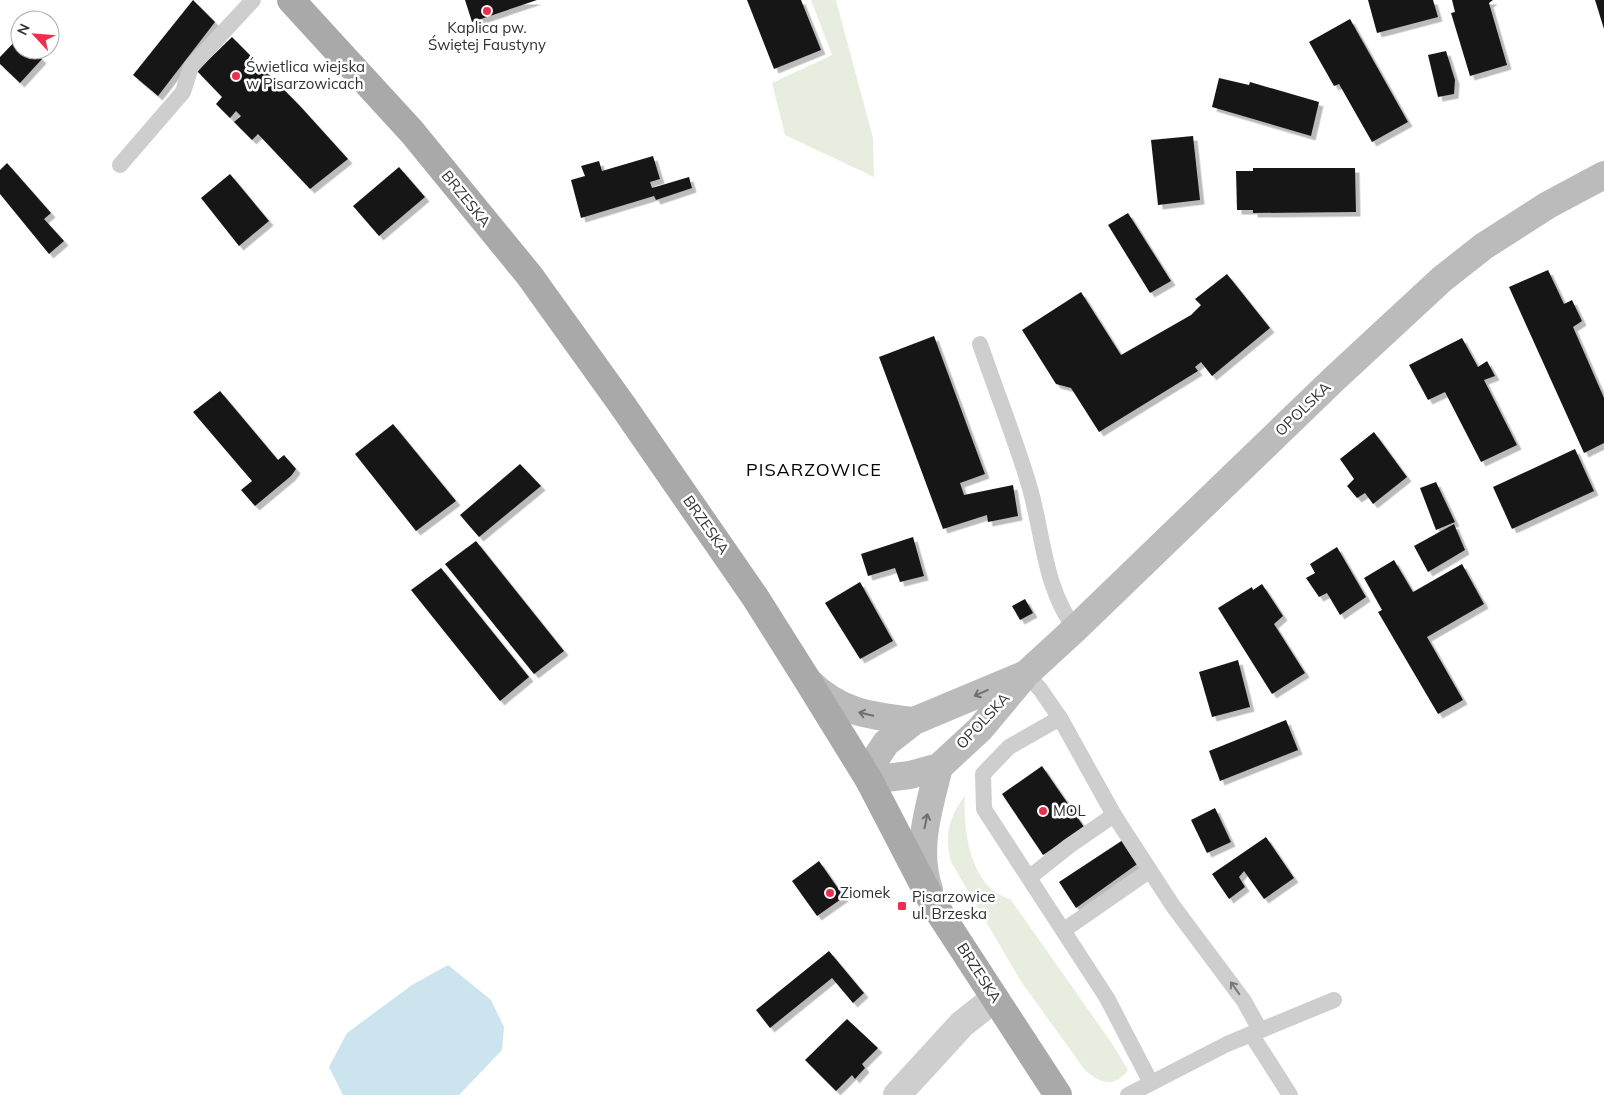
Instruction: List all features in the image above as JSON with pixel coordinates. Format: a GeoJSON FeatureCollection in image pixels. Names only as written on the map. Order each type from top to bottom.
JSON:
{"type":"FeatureCollection","features":[{"type":"Feature","properties":{"kind":"main road","name":"BRZESKA"},"geometry":{"type":"LineString","coordinates":[[301,3],[412,132],[529,275],[623,406],[733,565],[808,681],[869,780],[934,903],[1058,1095]]}},
{"type":"Feature","properties":{"kind":"main road","name":"OPOLSKA"},"geometry":{"type":"LineString","coordinates":[[1026,674],[914,721],[886,743],[874,760],[869,780],[910,775],[939,767],[980,729],[1026,674],[1076,629],[1333,380],[1442,279],[1484,246],[1548,205],[1604,175]]}},
{"type":"Feature","properties":{"kind":"main road"},"geometry":{"type":"LineString","coordinates":[[808,681],[834,703],[862,713],[914,721]]}},
{"type":"Feature","properties":{"kind":"main road"},"geometry":{"type":"LineString","coordinates":[[934,903],[924,874],[922,844],[939,767]]}},
{"type":"Feature","properties":{"kind":"street"},"geometry":{"type":"LineString","coordinates":[[897,1095],[962,1024],[995,998]]}},
{"type":"Feature","properties":{"kind":"lane"},"geometry":{"type":"LineString","coordinates":[[120,165],[184,92],[192,67],[253,0]]}},
{"type":"Feature","properties":{"kind":"lane"},"geometry":{"type":"LineString","coordinates":[[980,344],[1029,486],[1052,590],[1063,612],[1076,629]]}},
{"type":"Feature","properties":{"kind":"lane"},"geometry":{"type":"LineString","coordinates":[[1026,674],[1040,689],[1060,718],[1114,816],[1149,872],[1234,987],[1255,1032],[1290,1095]]}},
{"type":"Feature","properties":{"kind":"lane"},"geometry":{"type":"LineString","coordinates":[[1060,718],[1009,748],[983,774],[984,809],[1107,998],[1151,1083]]}},
{"type":"Feature","properties":{"kind":"lane"},"geometry":{"type":"LineString","coordinates":[[1030,877],[1068,846],[1114,816]]}},
{"type":"Feature","properties":{"kind":"lane"},"geometry":{"type":"LineString","coordinates":[[1064,930],[1149,872]]}},
{"type":"Feature","properties":{"kind":"lane"},"geometry":{"type":"LineString","coordinates":[[1128,1095],[1226,1044],[1334,1000]]}},
{"type":"Feature","properties":{"kind":"green space"},"geometry":{"type":"Polygon","coordinates":[[[811,0],[836,0],[873,138],[874,177],[785,135],[772,83],[832,55],[811,0]]]}},
{"type":"Feature","properties":{"kind":"green space"},"geometry":{"type":"Polygon","coordinates":[[[965,795],[966,832],[977,869],[991,889],[1011,900],[1113,1045],[1128,1070],[1117,1080],[1112,1082],[1102,1081],[1085,1070],[1022,983],[951,862],[948,843],[949,827],[955,811],[965,795]]]}},
{"type":"Feature","properties":{"kind":"water"},"geometry":{"type":"Polygon","coordinates":[[[448,965],[491,1000],[504,1027],[502,1050],[459,1095],[343,1095],[329,1067],[347,1033],[412,985],[448,965]]]}},
{"type":"Feature","properties":{"kind":"building"},"geometry":{"type":"Polygon","coordinates":[[[193,0],[215,22],[158,96],[133,75],[193,0]]]}},
{"type":"Feature","properties":{"kind":"building","name":"Kaplica pw. Świętej Faustyny"},"geometry":{"type":"Polygon","coordinates":[[[465,0],[537,0],[472,22],[465,0]]]}},
{"type":"Feature","properties":{"kind":"building"},"geometry":{"type":"Polygon","coordinates":[[[747,0],[801,0],[821,50],[774,69],[747,0]]]}},
{"type":"Feature","properties":{"kind":"building"},"geometry":{"type":"Polygon","coordinates":[[[1368,0],[1433,0],[1438,17],[1377,33],[1368,0]]]}},
{"type":"Feature","properties":{"kind":"building"},"geometry":{"type":"Polygon","coordinates":[[[1452,0],[1493,0],[1489,3],[1507,65],[1470,76],[1451,13],[1455,12],[1452,0]]]}},
{"type":"Feature","properties":{"kind":"building"},"geometry":{"type":"Polygon","coordinates":[[[1595,0],[1604,0],[1604,29],[1595,0]]]}},
{"type":"Feature","properties":{"kind":"building"},"geometry":{"type":"Polygon","coordinates":[[[1350,19],[1408,122],[1372,142],[1339,84],[1334,86],[1309,42],[1350,19]]]}},
{"type":"Feature","properties":{"kind":"building"},"geometry":{"type":"Polygon","coordinates":[[[232,37],[300,106],[348,159],[310,189],[258,134],[252,140],[234,122],[241,116],[236,111],[230,118],[216,104],[222,97],[197,71],[232,37]]]}},
{"type":"Feature","properties":{"kind":"building"},"geometry":{"type":"Polygon","coordinates":[[[10,46],[10,60],[41,60],[20,83],[0,64],[0,57],[10,46]]]}},
{"type":"Feature","properties":{"kind":"building"},"geometry":{"type":"Polygon","coordinates":[[[1446,51],[1455,80],[1454,94],[1438,97],[1428,55],[1446,51]]]}},
{"type":"Feature","properties":{"kind":"building"},"geometry":{"type":"Polygon","coordinates":[[[1219,78],[1249,85],[1250,82],[1319,102],[1311,136],[1212,107],[1219,78]]]}},
{"type":"Feature","properties":{"kind":"building"},"geometry":{"type":"Polygon","coordinates":[[[1193,136],[1200,200],[1158,205],[1151,140],[1193,136]]]}},
{"type":"Feature","properties":{"kind":"building"},"geometry":{"type":"Polygon","coordinates":[[[653,156],[660,179],[650,182],[652,188],[689,177],[692,188],[656,200],[654,196],[581,218],[571,180],[585,176],[581,166],[599,161],[602,171],[653,156]]]}},
{"type":"Feature","properties":{"kind":"building"},"geometry":{"type":"Polygon","coordinates":[[[7,163],[51,213],[44,219],[64,241],[49,254],[0,194],[0,170],[7,163]]]}},
{"type":"Feature","properties":{"kind":"building"},"geometry":{"type":"Polygon","coordinates":[[[399,167],[425,197],[379,236],[353,206],[399,167]]]}},
{"type":"Feature","properties":{"kind":"building"},"geometry":{"type":"Polygon","coordinates":[[[1253,168],[1355,168],[1356,212],[1253,213],[1253,210],[1237,210],[1236,171],[1253,171],[1253,168]]]}},
{"type":"Feature","properties":{"kind":"building"},"geometry":{"type":"Polygon","coordinates":[[[230,174],[269,221],[239,246],[201,198],[230,174]]]}},
{"type":"Feature","properties":{"kind":"building"},"geometry":{"type":"Polygon","coordinates":[[[1128,213],[1171,281],[1150,293],[1108,225],[1128,213]]]}},
{"type":"Feature","properties":{"kind":"building"},"geometry":{"type":"Polygon","coordinates":[[[1548,270],[1564,304],[1572,300],[1582,321],[1573,327],[1604,398],[1604,443],[1584,453],[1509,287],[1548,270]]]}},
{"type":"Feature","properties":{"kind":"building"},"geometry":{"type":"Polygon","coordinates":[[[1227,274],[1270,328],[1212,376],[1201,362],[1195,367],[1198,371],[1099,432],[1071,388],[1056,384],[1022,330],[1081,292],[1121,355],[1191,315],[1201,305],[1195,299],[1227,274]]]}},
{"type":"Feature","properties":{"kind":"building"},"geometry":{"type":"Polygon","coordinates":[[[934,336],[985,474],[960,483],[964,495],[1013,485],[1018,516],[988,522],[987,515],[943,529],[879,357],[934,336]]]}},
{"type":"Feature","properties":{"kind":"building"},"geometry":{"type":"Polygon","coordinates":[[[1462,338],[1478,367],[1487,361],[1495,376],[1484,380],[1517,445],[1481,462],[1445,392],[1428,400],[1409,365],[1462,338]]]}},
{"type":"Feature","properties":{"kind":"building"},"geometry":{"type":"Polygon","coordinates":[[[220,391],[278,460],[284,455],[296,469],[291,476],[255,506],[241,490],[252,481],[193,412],[220,391]]]}},
{"type":"Feature","properties":{"kind":"building"},"geometry":{"type":"Polygon","coordinates":[[[393,424],[456,501],[416,531],[355,454],[393,424]]]}},
{"type":"Feature","properties":{"kind":"building"},"geometry":{"type":"Polygon","coordinates":[[[1374,432],[1407,477],[1373,504],[1365,493],[1357,498],[1347,486],[1354,479],[1340,459],[1374,432]]]}},
{"type":"Feature","properties":{"kind":"building"},"geometry":{"type":"Polygon","coordinates":[[[1575,449],[1594,491],[1512,529],[1493,487],[1575,449]]]}},
{"type":"Feature","properties":{"kind":"building"},"geometry":{"type":"Polygon","coordinates":[[[520,464],[541,486],[479,537],[460,515],[520,464]]]}},
{"type":"Feature","properties":{"kind":"building"},"geometry":{"type":"Polygon","coordinates":[[[1436,482],[1455,522],[1436,530],[1420,488],[1436,482]]]}},
{"type":"Feature","properties":{"kind":"building"},"geometry":{"type":"Polygon","coordinates":[[[1454,524],[1465,550],[1428,572],[1414,546],[1454,524]]]}},
{"type":"Feature","properties":{"kind":"building"},"geometry":{"type":"Polygon","coordinates":[[[913,537],[924,576],[900,582],[895,568],[868,576],[861,554],[913,537]]]}},
{"type":"Feature","properties":{"kind":"building"},"geometry":{"type":"Polygon","coordinates":[[[476,541],[564,651],[534,674],[445,564],[476,541]]]}},
{"type":"Feature","properties":{"kind":"building"},"geometry":{"type":"Polygon","coordinates":[[[1337,547],[1366,597],[1340,615],[1327,593],[1319,597],[1306,578],[1315,573],[1310,564],[1337,547]]]}},
{"type":"Feature","properties":{"kind":"building"},"geometry":{"type":"Polygon","coordinates":[[[1394,560],[1413,592],[1462,564],[1484,604],[1427,637],[1463,700],[1438,714],[1378,612],[1382,610],[1364,578],[1394,560]]]}},
{"type":"Feature","properties":{"kind":"building"},"geometry":{"type":"Polygon","coordinates":[[[441,568],[529,677],[500,701],[411,590],[441,568]]]}},
{"type":"Feature","properties":{"kind":"building"},"geometry":{"type":"Polygon","coordinates":[[[860,582],[893,641],[860,659],[825,603],[860,582]]]}},
{"type":"Feature","properties":{"kind":"building"},"geometry":{"type":"Polygon","coordinates":[[[1262,584],[1283,616],[1274,624],[1305,673],[1272,694],[1218,608],[1252,587],[1253,590],[1262,584]]]}},
{"type":"Feature","properties":{"kind":"building"},"geometry":{"type":"Polygon","coordinates":[[[1025,599],[1033,613],[1020,620],[1012,606],[1025,599]]]}},
{"type":"Feature","properties":{"kind":"building"},"geometry":{"type":"Polygon","coordinates":[[[1238,660],[1250,707],[1212,717],[1199,672],[1238,660]]]}},
{"type":"Feature","properties":{"kind":"building"},"geometry":{"type":"Polygon","coordinates":[[[1286,720],[1298,750],[1220,781],[1209,751],[1286,720]]]}},
{"type":"Feature","properties":{"kind":"building","name":"MOL"},"geometry":{"type":"Polygon","coordinates":[[[1042,766],[1084,827],[1043,855],[1002,794],[1042,766]]]}},
{"type":"Feature","properties":{"kind":"building"},"geometry":{"type":"Polygon","coordinates":[[[1215,808],[1231,842],[1207,853],[1191,820],[1215,808]]]}},
{"type":"Feature","properties":{"kind":"building"},"geometry":{"type":"Polygon","coordinates":[[[1132,834],[1147,857],[1076,908],[1059,882],[1132,834]]]}},
{"type":"Feature","properties":{"kind":"building"},"geometry":{"type":"Polygon","coordinates":[[[1266,837],[1294,878],[1264,899],[1244,871],[1239,877],[1245,887],[1229,899],[1212,874],[1266,837]]]}},
{"type":"Feature","properties":{"kind":"building"},"geometry":{"type":"Polygon","coordinates":[[[819,861],[844,897],[817,916],[792,881],[819,861]]]}},
{"type":"Feature","properties":{"kind":"building"},"geometry":{"type":"Polygon","coordinates":[[[829,951],[864,993],[853,1003],[832,978],[770,1028],[756,1010],[829,951]]]}},
{"type":"Feature","properties":{"kind":"building"},"geometry":{"type":"Polygon","coordinates":[[[847,1019],[878,1048],[862,1064],[865,1068],[855,1079],[852,1075],[836,1091],[805,1060],[847,1019]]]}},
{"type":"Feature","properties":{"kind":"place","name":"Kaplica pw. Świętej Faustyny"},"geometry":{"type":"Point","coordinates":[487,11]}},
{"type":"Feature","properties":{"kind":"place","name":"Świetlica wiejska w Pisarzowicach"},"geometry":{"type":"Point","coordinates":[236,76]}},
{"type":"Feature","properties":{"kind":"place","name":"MOL"},"geometry":{"type":"Point","coordinates":[1043,811]}},
{"type":"Feature","properties":{"kind":"place","name":"Ziomek"},"geometry":{"type":"Point","coordinates":[830,893]}},
{"type":"Feature","properties":{"kind":"place","name":"Pisarzowice ul. Brzeska"},"geometry":{"type":"Point","coordinates":[902,906]}},
{"type":"Feature","properties":{"kind":"district","name":"PISARZOWICE"},"geometry":{"type":"Point","coordinates":[814,470]}}]}
